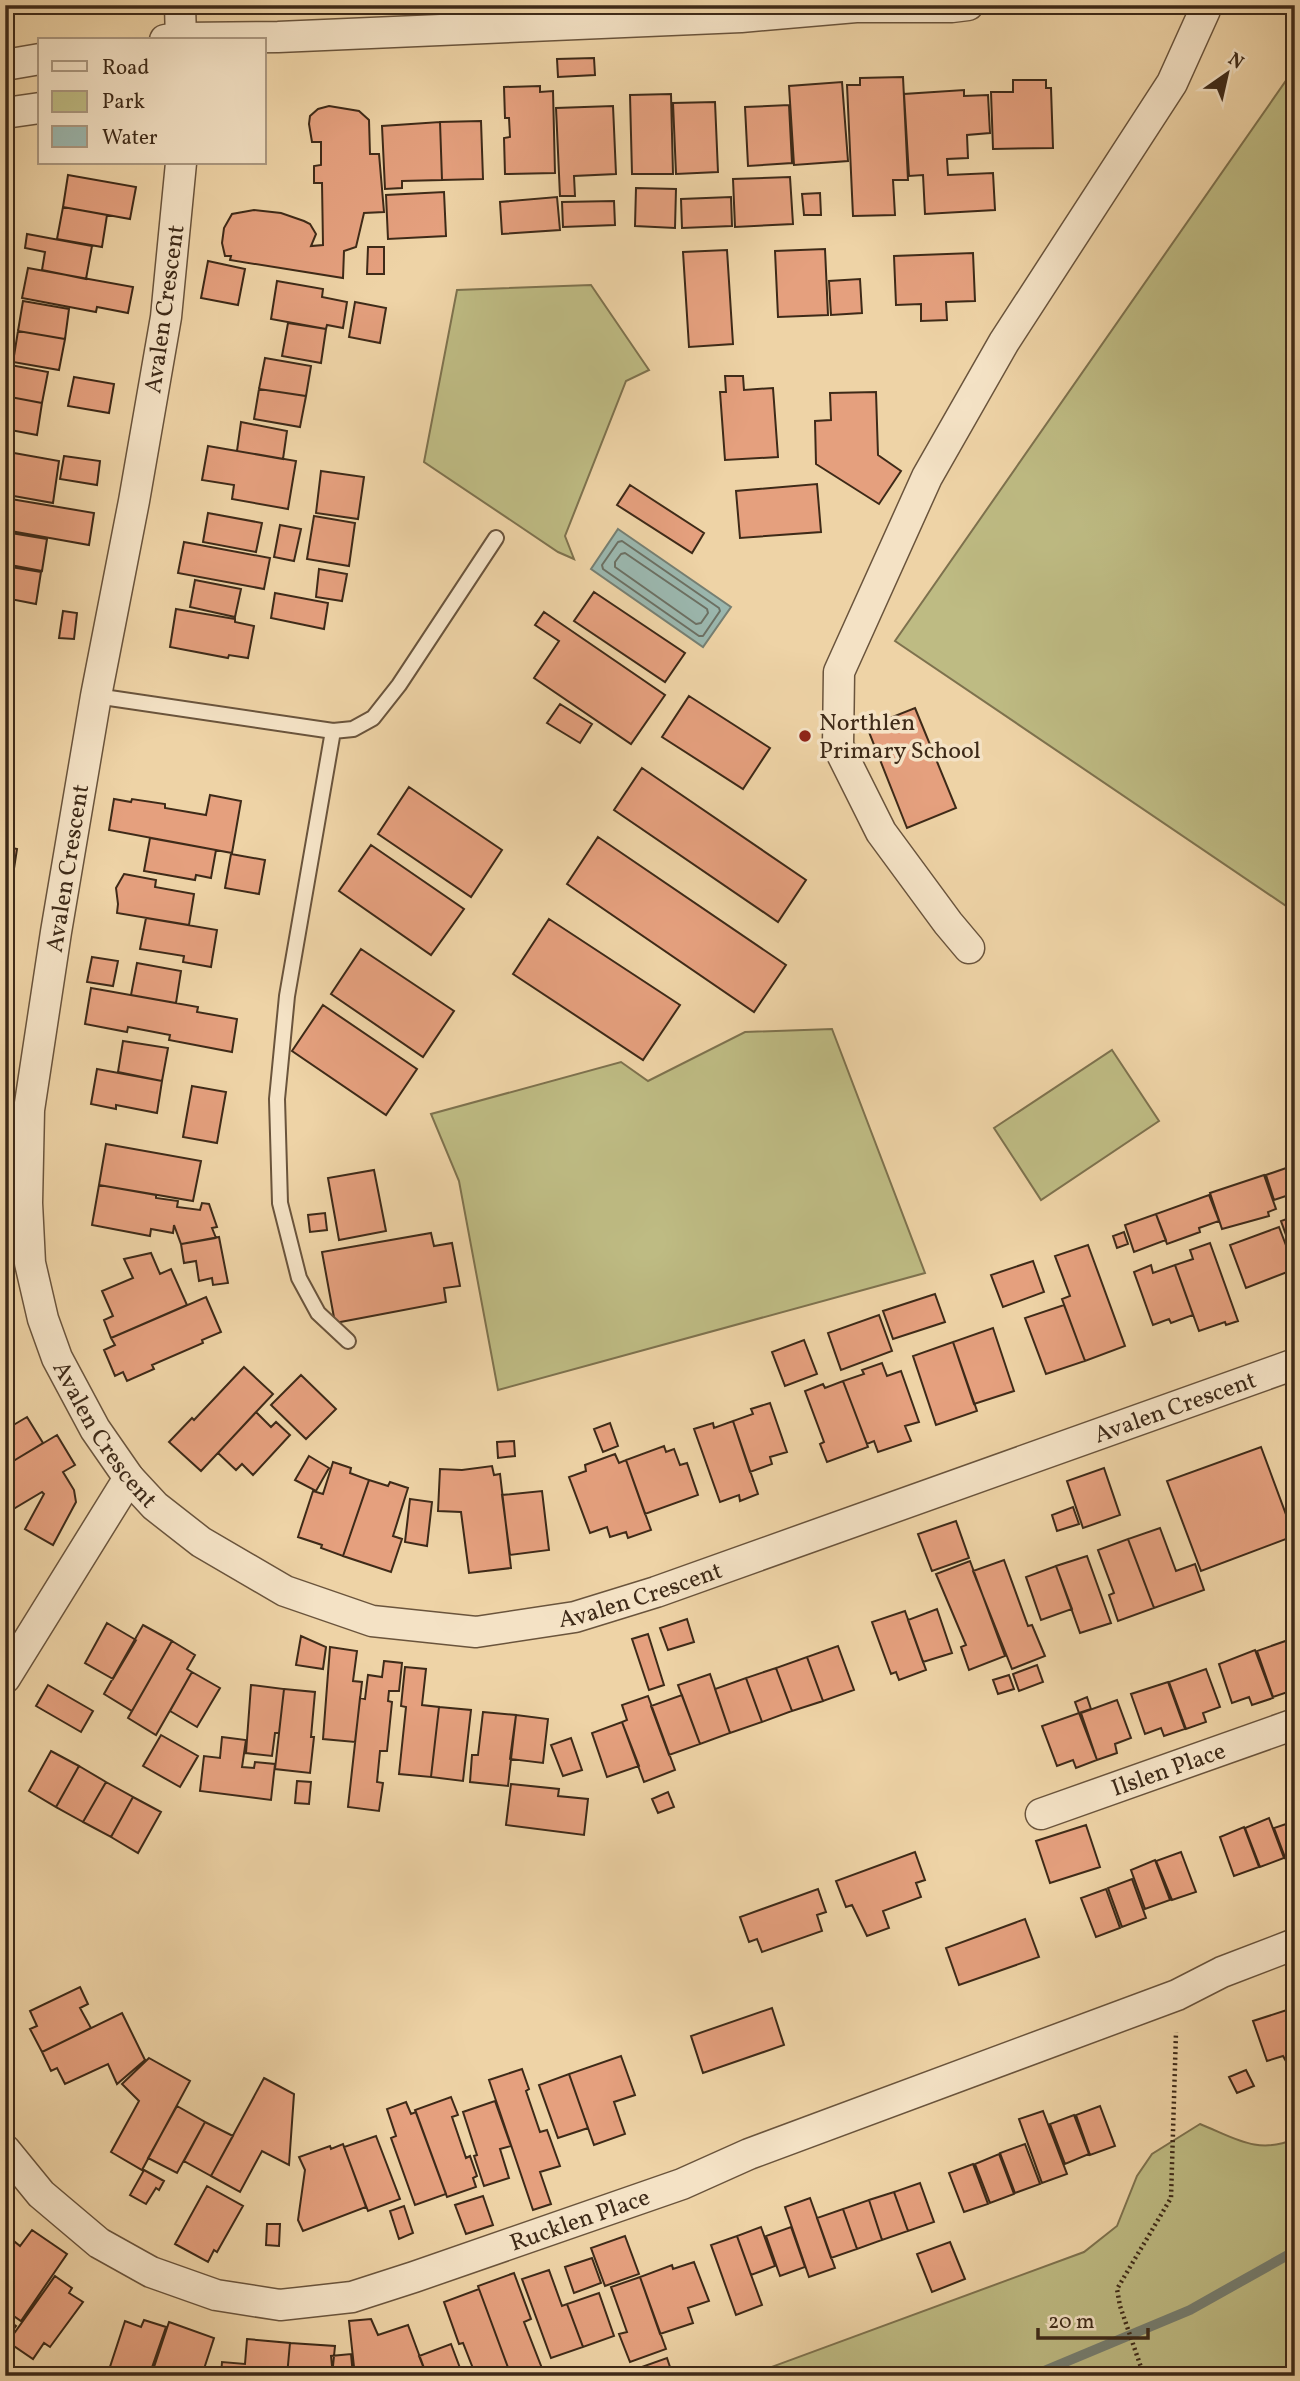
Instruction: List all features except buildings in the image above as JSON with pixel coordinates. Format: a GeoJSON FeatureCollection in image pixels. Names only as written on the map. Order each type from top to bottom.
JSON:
{"type":"FeatureCollection","features":[{"type":"Feature","properties":{"kind":"street"},"geometry":{"type":"LineString","coordinates":[[176,38],[180,5]]}},
{"type":"Feature","properties":{"kind":"street"},"geometry":{"type":"LineString","coordinates":[[227,38],[741,18],[856,6],[968,5]]}},
{"type":"Feature","properties":{"kind":"street"},"geometry":{"type":"LineString","coordinates":[[970,948],[948,923],[881,832],[838,746],[839,672],[927,477],[1004,342],[1172,83],[1205,10],[1204,5]]}},
{"type":"Feature","properties":{"kind":"street"},"geometry":{"type":"LineString","coordinates":[[5,65],[38,59]]}},
{"type":"Feature","properties":{"kind":"street"},"geometry":{"type":"LineString","coordinates":[[5,113],[38,108]]}},
{"type":"Feature","properties":{"kind":"street","name":"Avalen Crescent"},"geometry":{"type":"LineString","coordinates":[[181,164],[166,317],[96,696],[29,1110],[27,1203],[30,1263],[43,1319],[57,1358],[95,1429],[129,1478],[155,1506],[201,1542],[285,1591],[372,1621],[476,1632],[575,1617],[656,1592],[1295,1364]]}},
{"type":"Feature","properties":{"kind":"street"},"geometry":{"type":"LineString","coordinates":[[5,1678],[129,1478]]}},
{"type":"Feature","properties":{"kind":"street","name":"Ilslen Place"},"geometry":{"type":"LineString","coordinates":[[1041,1814],[1295,1724]]}},
{"type":"Feature","properties":{"kind":"street","name":"Rucklen Place"},"geometry":{"type":"LineString","coordinates":[[5,2150],[41,2194],[99,2243],[151,2272],[216,2295],[280,2305],[352,2297],[682,2184],[749,2154],[1177,1995],[1222,1972],[1295,1944]]}},
{"type":"Feature","properties":{"kind":"lane"},"geometry":{"type":"LineString","coordinates":[[96,696],[333,731],[353,729],[373,718],[399,685],[496,537]]}},
{"type":"Feature","properties":{"kind":"lane"},"geometry":{"type":"LineString","coordinates":[[333,731],[287,996],[277,1099],[280,1203],[299,1278],[318,1313],[348,1342]]}},
{"type":"Feature","properties":{"kind":"path"},"geometry":{"type":"LineString","coordinates":[[1144,2376],[1120,2306],[1117,2289],[1171,2198],[1177,1995]]}},
{"type":"Feature","properties":{"kind":"green space"},"geometry":{"type":"Polygon","coordinates":[[[1292,72],[1295,74],[1295,912],[895,641],[1292,72]]]}},
{"type":"Feature","properties":{"kind":"green space"},"geometry":{"type":"Polygon","coordinates":[[[591,285],[649,370],[626,381],[565,536],[574,559],[558,552],[424,462],[457,290],[591,285]]]}},
{"type":"Feature","properties":{"kind":"green space"},"geometry":{"type":"Polygon","coordinates":[[[832,1029],[925,1273],[498,1390],[459,1181],[431,1114],[621,1062],[648,1081],[745,1032],[832,1029]]]}},
{"type":"Feature","properties":{"kind":"green space"},"geometry":{"type":"Polygon","coordinates":[[[1112,1050],[1159,1121],[1041,1200],[994,1128],[1112,1050]]]}},
{"type":"Feature","properties":{"kind":"green space"},"geometry":{"type":"Polygon","coordinates":[[[1200,2124],[1257,2145],[1281,2144],[1295,2139],[1295,2363],[1262,2376],[747,2376],[1084,2252],[1117,2226],[1137,2176],[1152,2154],[1200,2124]]]}},
{"type":"Feature","properties":{"kind":"water"},"geometry":{"type":"Polygon","coordinates":[[[618,529],[731,607],[703,647],[591,569],[618,529]]]}},
{"type":"Feature","properties":{"kind":"waterway"},"geometry":{"type":"LineString","coordinates":[[1032,2376],[1190,2310],[1295,2251]]}},
{"type":"Feature","properties":{"kind":"place","name":"Northlen Primary School"},"geometry":{"type":"Point","coordinates":[805,736]}}]}
